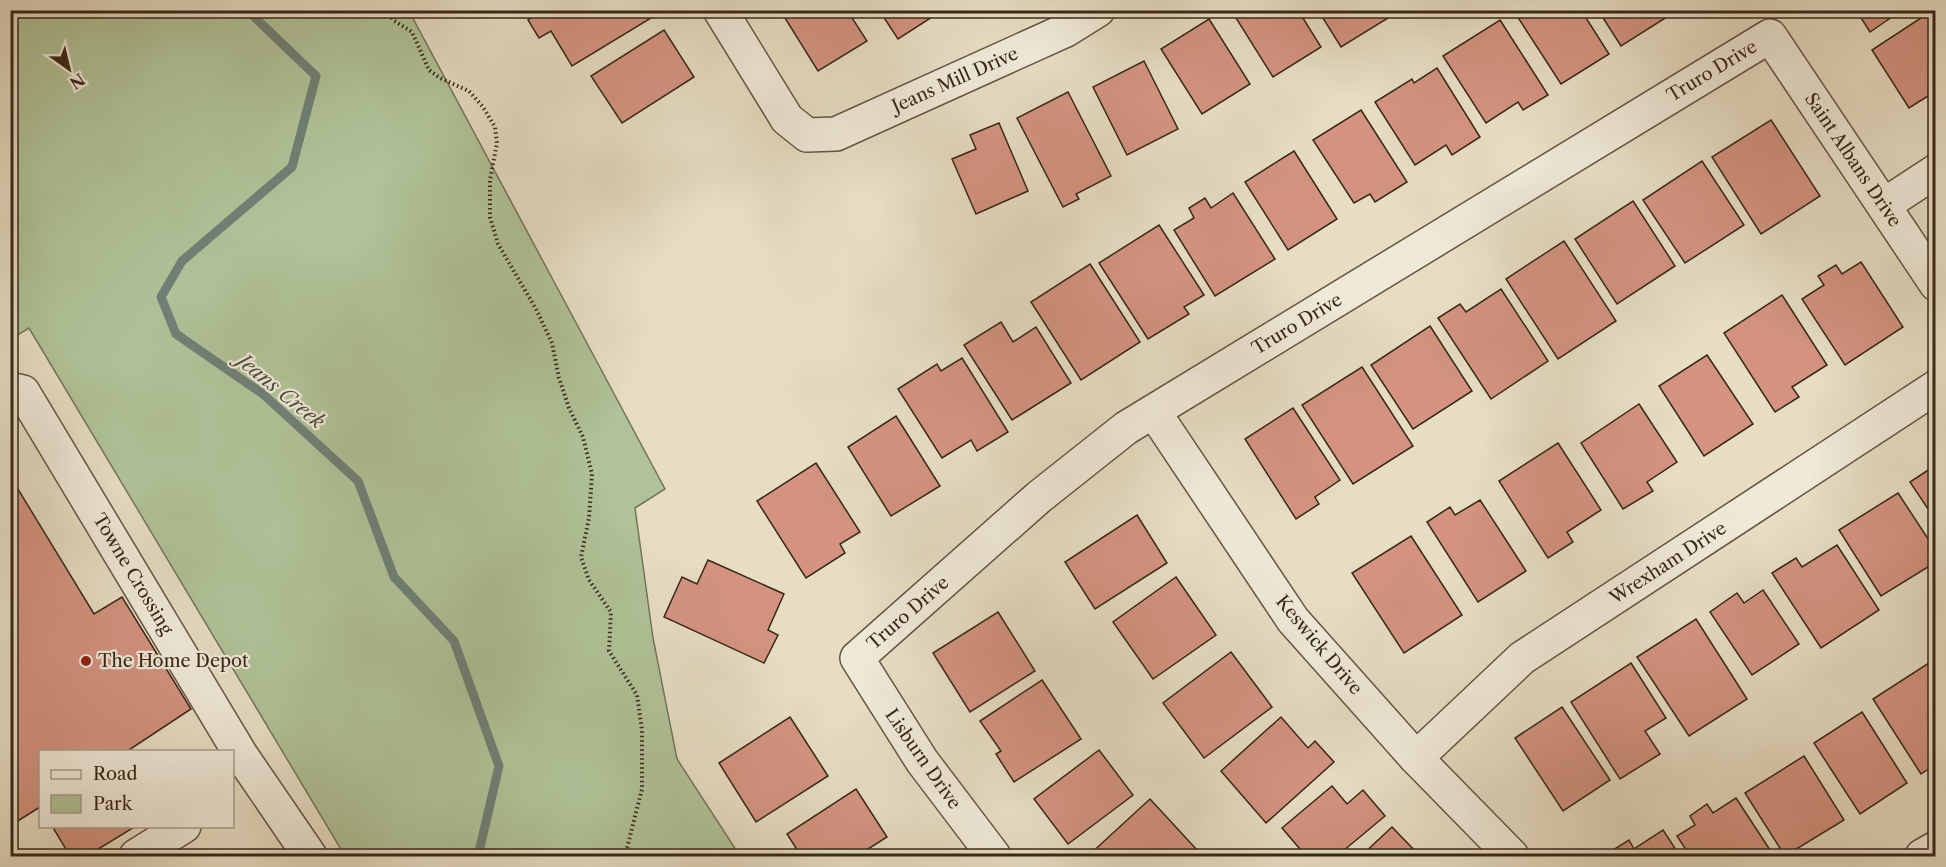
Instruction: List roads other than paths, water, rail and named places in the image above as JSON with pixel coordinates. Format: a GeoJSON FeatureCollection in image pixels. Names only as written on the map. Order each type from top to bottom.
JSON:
{"type":"FeatureCollection","features":[{"type":"Feature","properties":{"kind":"street","name":"Jeans Mill Drive"},"geometry":{"type":"LineString","coordinates":[[720,10],[787,119],[807,135],[836,134],[1066,30],[1098,10]]}},
{"type":"Feature","properties":{"kind":"street","name":"Saint Albans Drive"},"geometry":{"type":"LineString","coordinates":[[1770,36],[1935,284]]}},
{"type":"Feature","properties":{"kind":"street","name":"Truro Drive"},"geometry":{"type":"LineString","coordinates":[[857,658],[1039,497],[1126,428],[1770,36]]}},
{"type":"Feature","properties":{"kind":"street"},"geometry":{"type":"LineString","coordinates":[[1884,205],[1935,171]]}},
{"type":"Feature","properties":{"kind":"street","name":"Wrexham Drive"},"geometry":{"type":"LineString","coordinates":[[1416,758],[1522,658],[1935,387]]}},
{"type":"Feature","properties":{"kind":"street","name":"Towne Crossing"},"geometry":{"type":"LineString","coordinates":[[10,389],[23,392],[233,750]]}},
{"type":"Feature","properties":{"kind":"street","name":"Keswick Drive"},"geometry":{"type":"LineString","coordinates":[[1154,412],[1293,620],[1416,758],[1512,856]]}},
{"type":"Feature","properties":{"kind":"street","name":"Lisburn Drive"},"geometry":{"type":"LineString","coordinates":[[857,658],[921,761],[994,856]]}},
{"type":"Feature","properties":{"kind":"street","name":"Towne Crossing"},"geometry":{"type":"LineString","coordinates":[[237,757],[310,856]]}},
{"type":"Feature","properties":{"kind":"street"},"geometry":{"type":"LineString","coordinates":[[136,856],[181,828]]}},
{"type":"Feature","properties":{"kind":"street"},"geometry":{"type":"LineString","coordinates":[[1922,856],[1935,848]]}},
{"type":"Feature","properties":{"kind":"waterway","name":"Jeans Creek"},"geometry":{"type":"LineString","coordinates":[[247,10],[316,76],[292,167],[182,261],[161,297],[176,334],[263,394],[358,481],[394,577],[454,641],[499,766],[478,856]]}},
{"type":"Feature","properties":{"kind":"place","name":"The Home Depot"},"geometry":{"type":"Point","coordinates":[86,661]}}]}
